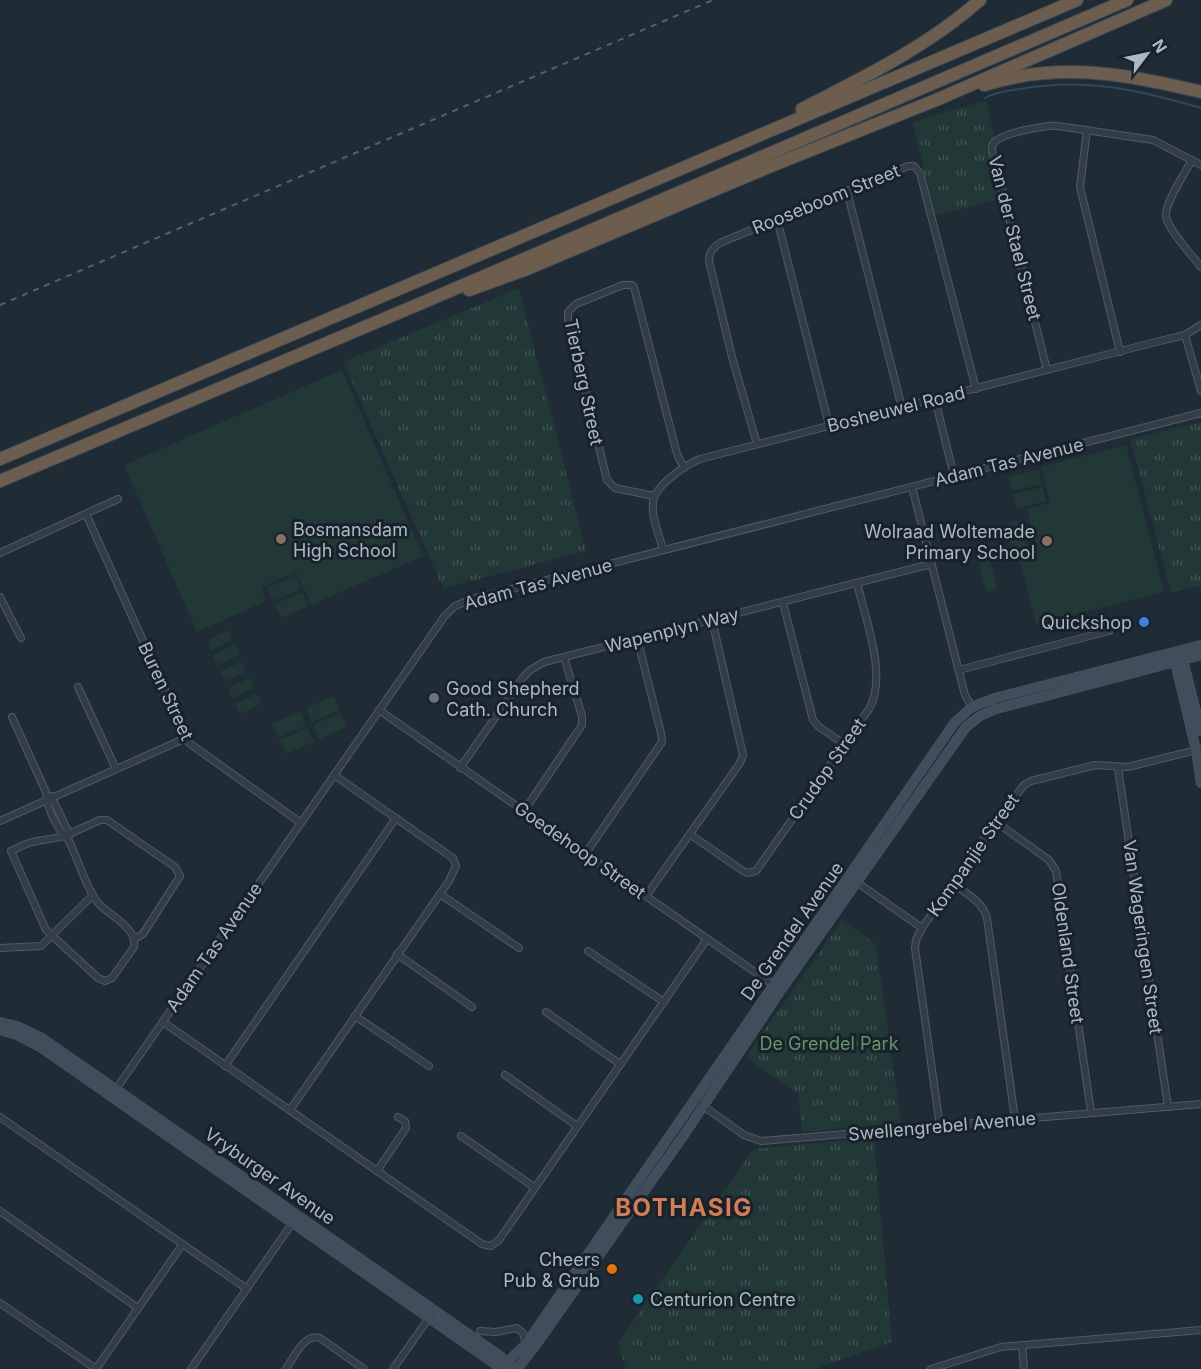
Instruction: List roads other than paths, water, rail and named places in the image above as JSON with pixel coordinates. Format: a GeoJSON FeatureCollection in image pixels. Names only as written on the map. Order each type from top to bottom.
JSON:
{"type":"FeatureCollection","features":[{"type":"Feature","properties":{"kind":"highway"},"geometry":{"type":"LineString","coordinates":[[721,152],[914,50],[980,0]]}},
{"type":"Feature","properties":{"kind":"highway"},"geometry":{"type":"LineString","coordinates":[[0,459],[1077,0]]}},
{"type":"Feature","properties":{"kind":"highway"},"geometry":{"type":"LineString","coordinates":[[0,481],[424,302],[1126,0]]}},
{"type":"Feature","properties":{"kind":"highway"},"geometry":{"type":"LineString","coordinates":[[424,302],[447,298],[527,269],[771,166],[936,100],[1166,0]]}},
{"type":"Feature","properties":{"kind":"highway"},"geometry":{"type":"LineString","coordinates":[[936,100],[996,81],[1030,74],[1063,71],[1121,74],[1201,92]]}},
{"type":"Feature","properties":{"kind":"street","name":"Van der Stael Street"},"geometry":{"type":"LineString","coordinates":[[1047,370],[994,158],[992,146],[994,142],[1001,136],[1048,125],[1153,140],[1201,165]]}},
{"type":"Feature","properties":{"kind":"street"},"geometry":{"type":"LineString","coordinates":[[1087,130],[1080,187],[1120,352]]}},
{"type":"Feature","properties":{"kind":"street"},"geometry":{"type":"LineString","coordinates":[[1192,160],[1169,204],[1166,216],[1168,223],[1201,267]]}},
{"type":"Feature","properties":{"kind":"street","name":"Rooseboom Street"},"geometry":{"type":"LineString","coordinates":[[757,444],[732,357],[709,256],[717,244],[906,166],[914,166],[919,171],[976,389]]}},
{"type":"Feature","properties":{"kind":"street"},"geometry":{"type":"LineString","coordinates":[[847,191],[902,408]]}},
{"type":"Feature","properties":{"kind":"street"},"geometry":{"type":"LineString","coordinates":[[777,219],[829,425]]}},
{"type":"Feature","properties":{"kind":"street","name":"Tierberg Street"},"geometry":{"type":"LineString","coordinates":[[654,496],[615,488],[607,480],[568,320],[567,312],[574,305],[623,285],[634,287],[678,454],[684,468]]}},
{"type":"Feature","properties":{"kind":"street","name":"Bosheuwel Road"},"geometry":{"type":"LineString","coordinates":[[654,496],[660,487],[684,468],[700,459],[1120,352],[1185,334],[1201,325]]}},
{"type":"Feature","properties":{"kind":"street"},"geometry":{"type":"LineString","coordinates":[[1185,334],[1201,392]]}},
{"type":"Feature","properties":{"kind":"street"},"geometry":{"type":"LineString","coordinates":[[935,399],[954,476]]}},
{"type":"Feature","properties":{"kind":"street","name":"Adam Tas Avenue"},"geometry":{"type":"LineString","coordinates":[[114,1092],[444,617],[460,603],[1201,413]]}},
{"type":"Feature","properties":{"kind":"street"},"geometry":{"type":"LineString","coordinates":[[912,487],[965,695],[972,707],[972,717],[966,727]]}},
{"type":"Feature","properties":{"kind":"street"},"geometry":{"type":"LineString","coordinates":[[654,496],[653,508],[663,550]]}},
{"type":"Feature","properties":{"kind":"street"},"geometry":{"type":"LineString","coordinates":[[0,553],[118,499]]}},
{"type":"Feature","properties":{"kind":"street","name":"Buren Street"},"geometry":{"type":"LineString","coordinates":[[86,514],[186,738],[193,748],[301,823]]}},
{"type":"Feature","properties":{"kind":"street","name":"Wapenplyn Way"},"geometry":{"type":"LineString","coordinates":[[460,768],[530,671],[544,662],[931,564]]}},
{"type":"Feature","properties":{"kind":"street","name":"Crudop Street"},"geometry":{"type":"LineString","coordinates":[[691,835],[746,873],[756,871],[869,709],[875,690],[874,658],[856,583]]}},
{"type":"Feature","properties":{"kind":"street"},"geometry":{"type":"LineString","coordinates":[[0,597],[21,638]]}},
{"type":"Feature","properties":{"kind":"street"},"geometry":{"type":"LineString","coordinates":[[783,603],[813,720],[819,727],[844,744]]}},
{"type":"Feature","properties":{"kind":"street"},"geometry":{"type":"LineString","coordinates":[[646,896],[691,835],[740,763],[743,755],[712,620]]}},
{"type":"Feature","properties":{"kind":"street"},"geometry":{"type":"LineString","coordinates":[[959,670],[1109,631]]}},
{"type":"Feature","properties":{"kind":"street"},"geometry":{"type":"LineString","coordinates":[[586,853],[662,742],[637,638]]}},
{"type":"Feature","properties":{"kind":"street","name":"De Grendel Avenue"},"geometry":{"type":"LineString","coordinates":[[853,879],[966,727],[976,718],[989,712],[1178,656],[1201,645]]}},
{"type":"Feature","properties":{"kind":"street","name":"De Grendel Avenue"},"geometry":{"type":"LineString","coordinates":[[508,1367],[695,1101],[778,988],[853,879],[955,722],[972,707],[995,698],[1178,656],[1201,655]]}},
{"type":"Feature","properties":{"kind":"street"},"geometry":{"type":"LineString","coordinates":[[1178,656],[1201,731]]}},
{"type":"Feature","properties":{"kind":"street"},"geometry":{"type":"LineString","coordinates":[[524,811],[582,725],[582,716],[564,657]]}},
{"type":"Feature","properties":{"kind":"street"},"geometry":{"type":"LineString","coordinates":[[78,687],[116,769]]}},
{"type":"Feature","properties":{"kind":"street"},"geometry":{"type":"LineString","coordinates":[[972,707],[989,712]]}},
{"type":"Feature","properties":{"kind":"street","name":"Goedehoop Street"},"geometry":{"type":"LineString","coordinates":[[379,710],[778,988]]}},
{"type":"Feature","properties":{"kind":"street"},"geometry":{"type":"LineString","coordinates":[[12,717],[46,792],[46,800],[68,837]]}},
{"type":"Feature","properties":{"kind":"street"},"geometry":{"type":"LineString","coordinates":[[1196,718],[1201,783]]}},
{"type":"Feature","properties":{"kind":"street"},"geometry":{"type":"LineString","coordinates":[[0,821],[186,738]]}},
{"type":"Feature","properties":{"kind":"street","name":"Kompanjie Street"},"geometry":{"type":"LineString","coordinates":[[922,928],[1021,788],[1031,781],[1095,765],[1128,767],[1199,750]]}},
{"type":"Feature","properties":{"kind":"street","name":"Van Wageringen Street"},"geometry":{"type":"LineString","coordinates":[[1118,768],[1168,1107]]}},
{"type":"Feature","properties":{"kind":"street"},"geometry":{"type":"LineString","coordinates":[[291,1110],[455,872],[456,862],[334,775]]}},
{"type":"Feature","properties":{"kind":"street"},"geometry":{"type":"LineString","coordinates":[[46,792],[53,797],[68,837],[93,895],[100,905],[130,932],[134,939],[134,947],[112,978],[107,981],[98,978],[46,930],[10,851],[31,842],[68,837],[100,820],[107,820],[179,872],[178,881],[148,928],[134,939]]}},
{"type":"Feature","properties":{"kind":"street"},"geometry":{"type":"LineString","coordinates":[[225,1066],[396,818]]}},
{"type":"Feature","properties":{"kind":"street","name":"Oldenland Street"},"geometry":{"type":"LineString","coordinates":[[996,822],[1049,860],[1056,871],[1091,1112]]}},
{"type":"Feature","properties":{"kind":"street"},"geometry":{"type":"LineString","coordinates":[[853,879],[922,928],[916,939],[915,948],[940,1127]]}},
{"type":"Feature","properties":{"kind":"street"},"geometry":{"type":"LineString","coordinates":[[953,884],[977,902],[987,918],[1015,1119]]}},
{"type":"Feature","properties":{"kind":"street"},"geometry":{"type":"LineString","coordinates":[[440,894],[519,948]]}},
{"type":"Feature","properties":{"kind":"street"},"geometry":{"type":"LineString","coordinates":[[0,948],[38,947],[52,937],[93,895]]}},
{"type":"Feature","properties":{"kind":"street"},"geometry":{"type":"LineString","coordinates":[[163,1022],[488,1246],[494,1245],[498,1240],[707,939]]}},
{"type":"Feature","properties":{"kind":"street"},"geometry":{"type":"LineString","coordinates":[[588,951],[664,1002]]}},
{"type":"Feature","properties":{"kind":"street"},"geometry":{"type":"LineString","coordinates":[[397,954],[472,1007]]}},
{"type":"Feature","properties":{"kind":"street","name":"De Grendel Avenue"},"geometry":{"type":"LineString","coordinates":[[508,1367],[533,1349],[704,1107],[778,988]]}},
{"type":"Feature","properties":{"kind":"street"},"geometry":{"type":"LineString","coordinates":[[546,1012],[620,1064]]}},
{"type":"Feature","properties":{"kind":"street"},"geometry":{"type":"LineString","coordinates":[[355,1016],[429,1066]]}},
{"type":"Feature","properties":{"kind":"street","name":"Vryburger Avenue"},"geometry":{"type":"LineString","coordinates":[[0,1022],[31,1032],[508,1367]]}},
{"type":"Feature","properties":{"kind":"street","name":"Vryburger Avenue"},"geometry":{"type":"LineString","coordinates":[[0,1030],[17,1035],[40,1047],[114,1092]]}},
{"type":"Feature","properties":{"kind":"street"},"geometry":{"type":"LineString","coordinates":[[505,1075],[577,1126]]}},
{"type":"Feature","properties":{"kind":"street","name":"Swellengrebel Avenue"},"geometry":{"type":"LineString","coordinates":[[695,1101],[744,1135],[761,1141],[1201,1104]]}},
{"type":"Feature","properties":{"kind":"street"},"geometry":{"type":"LineString","coordinates":[[0,1117],[247,1288]]}},
{"type":"Feature","properties":{"kind":"street"},"geometry":{"type":"LineString","coordinates":[[377,1171],[406,1128],[405,1121],[398,1117]]}},
{"type":"Feature","properties":{"kind":"street"},"geometry":{"type":"LineString","coordinates":[[461,1136],[534,1187]]}},
{"type":"Feature","properties":{"kind":"street"},"geometry":{"type":"LineString","coordinates":[[0,1211],[138,1308]]}},
{"type":"Feature","properties":{"kind":"street"},"geometry":{"type":"LineString","coordinates":[[191,1369],[295,1218]]}},
{"type":"Feature","properties":{"kind":"street"},"geometry":{"type":"LineString","coordinates":[[0,1303],[96,1369],[182,1245]]}},
{"type":"Feature","properties":{"kind":"street"},"geometry":{"type":"LineString","coordinates":[[393,1369],[432,1314]]}},
{"type":"Feature","properties":{"kind":"street"},"geometry":{"type":"LineString","coordinates":[[480,1331],[496,1332],[517,1328],[523,1333],[526,1344]]}},
{"type":"Feature","properties":{"kind":"street"},"geometry":{"type":"LineString","coordinates":[[931,1369],[989,1349],[1201,1330]]}},
{"type":"Feature","properties":{"kind":"street"},"geometry":{"type":"LineString","coordinates":[[286,1369],[307,1339],[313,1336],[320,1338],[364,1369]]}},
{"type":"Feature","properties":{"kind":"street"},"geometry":{"type":"LineString","coordinates":[[1022,1345],[1024,1369]]}},
{"type":"Feature","properties":{"kind":"waterway"},"geometry":{"type":"LineString","coordinates":[[985,98],[1001,92],[1044,86],[1089,85],[1134,91],[1201,108]]}},
{"type":"Feature","properties":{"kind":"railway"},"geometry":{"type":"LineString","coordinates":[[0,305],[713,0]]}},
{"type":"Feature","properties":{"kind":"place","name":"Bosmansdam High School"},"geometry":{"type":"Point","coordinates":[281,539]}},
{"type":"Feature","properties":{"kind":"place","name":"Wolraad Woltemade Primary School"},"geometry":{"type":"Point","coordinates":[1047,541]}},
{"type":"Feature","properties":{"kind":"place","name":"Quickshop"},"geometry":{"type":"Point","coordinates":[1144,622]}},
{"type":"Feature","properties":{"kind":"place","name":"Good Shepherd Cath. Church"},"geometry":{"type":"Point","coordinates":[434,698]}},
{"type":"Feature","properties":{"kind":"place","name":"Cheers Pub & Grub"},"geometry":{"type":"Point","coordinates":[612,1269]}},
{"type":"Feature","properties":{"kind":"place","name":"Centurion Centre"},"geometry":{"type":"Point","coordinates":[638,1299]}},
{"type":"Feature","properties":{"kind":"district","name":"BOTHASIG"},"geometry":{"type":"Point","coordinates":[684,1207]}},
{"type":"Feature","properties":{"kind":"park label","name":"De Grendel Park"},"geometry":{"type":"Point","coordinates":[829,1043]}}]}
